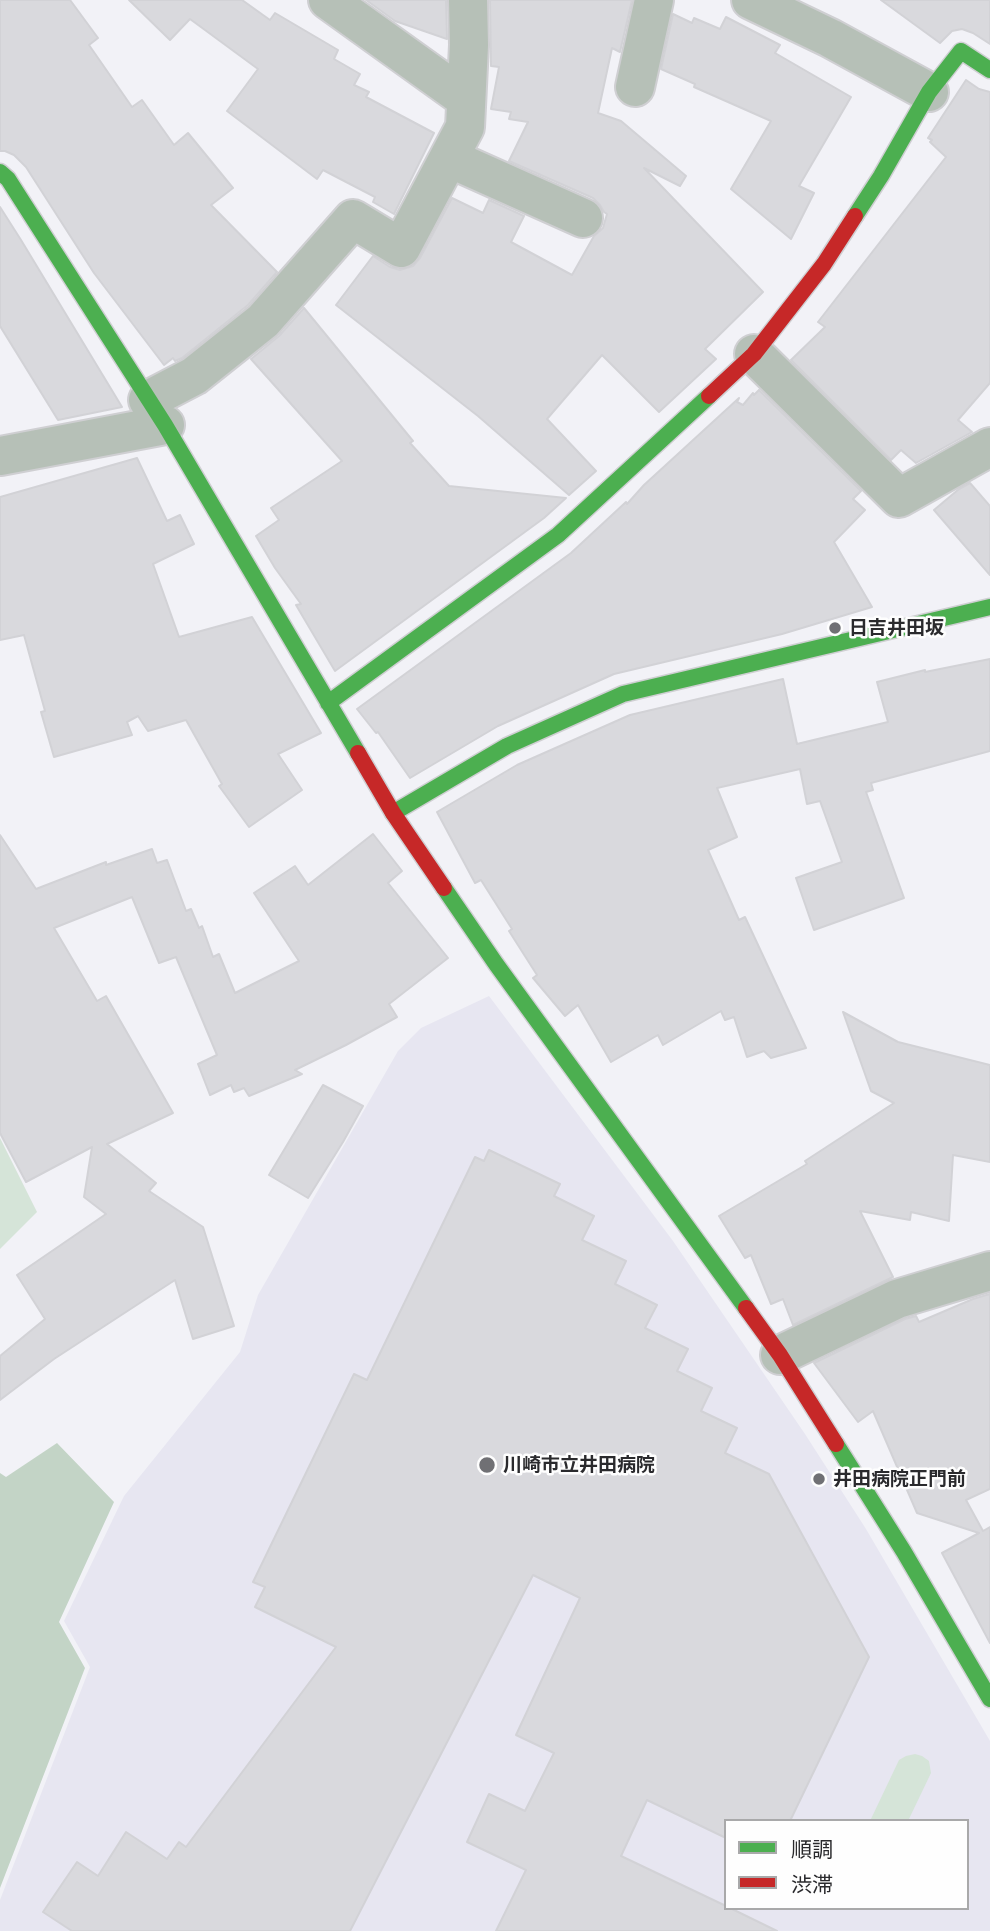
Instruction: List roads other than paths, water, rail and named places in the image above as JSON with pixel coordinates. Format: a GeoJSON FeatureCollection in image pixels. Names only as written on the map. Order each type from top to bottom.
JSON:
{"type":"FeatureCollection","features":[{"type":"Feature","properties":{"kind":"street"},"geometry":{"type":"LineString","coordinates":[[328,0],[466,99]]}},
{"type":"Feature","properties":{"kind":"street"},"geometry":{"type":"LineString","coordinates":[[0,456],[157,412],[194,376],[263,321],[353,219],[401,248],[465,127],[468,0]]}},
{"type":"Feature","properties":{"kind":"street"},"geometry":{"type":"LineString","coordinates":[[635,87],[654,0]]}},
{"type":"Feature","properties":{"kind":"street"},"geometry":{"type":"LineString","coordinates":[[751,0],[830,38],[929,92]]}},
{"type":"Feature","properties":{"kind":"street"},"geometry":{"type":"LineString","coordinates":[[328,703],[558,535],[754,354],[824,264],[881,176],[929,92],[961,51],[990,70]]}},
{"type":"Feature","properties":{"kind":"street"},"geometry":{"type":"LineString","coordinates":[[449,158],[583,218]]}},
{"type":"Feature","properties":{"kind":"street"},"geometry":{"type":"LineString","coordinates":[[3,177],[157,412],[393,813],[496,964],[780,1355],[904,1552],[990,1699]]}},
{"type":"Feature","properties":{"kind":"street"},"geometry":{"type":"LineString","coordinates":[[754,354],[898,498],[990,447]]}},
{"type":"Feature","properties":{"kind":"street"},"geometry":{"type":"LineString","coordinates":[[393,813],[507,746],[624,694],[990,607]]}},
{"type":"Feature","properties":{"kind":"street"},"geometry":{"type":"LineString","coordinates":[[780,1355],[897,1299],[990,1271]]}},
{"type":"Feature","properties":{"kind":"place","name":"日吉井田坂"},"geometry":{"type":"Point","coordinates":[835,628]}},
{"type":"Feature","properties":{"kind":"place","name":"川崎市立井田病院"},"geometry":{"type":"Point","coordinates":[487,1465]}},
{"type":"Feature","properties":{"kind":"place","name":"井田病院正門前"},"geometry":{"type":"Point","coordinates":[819,1479]}}]}
